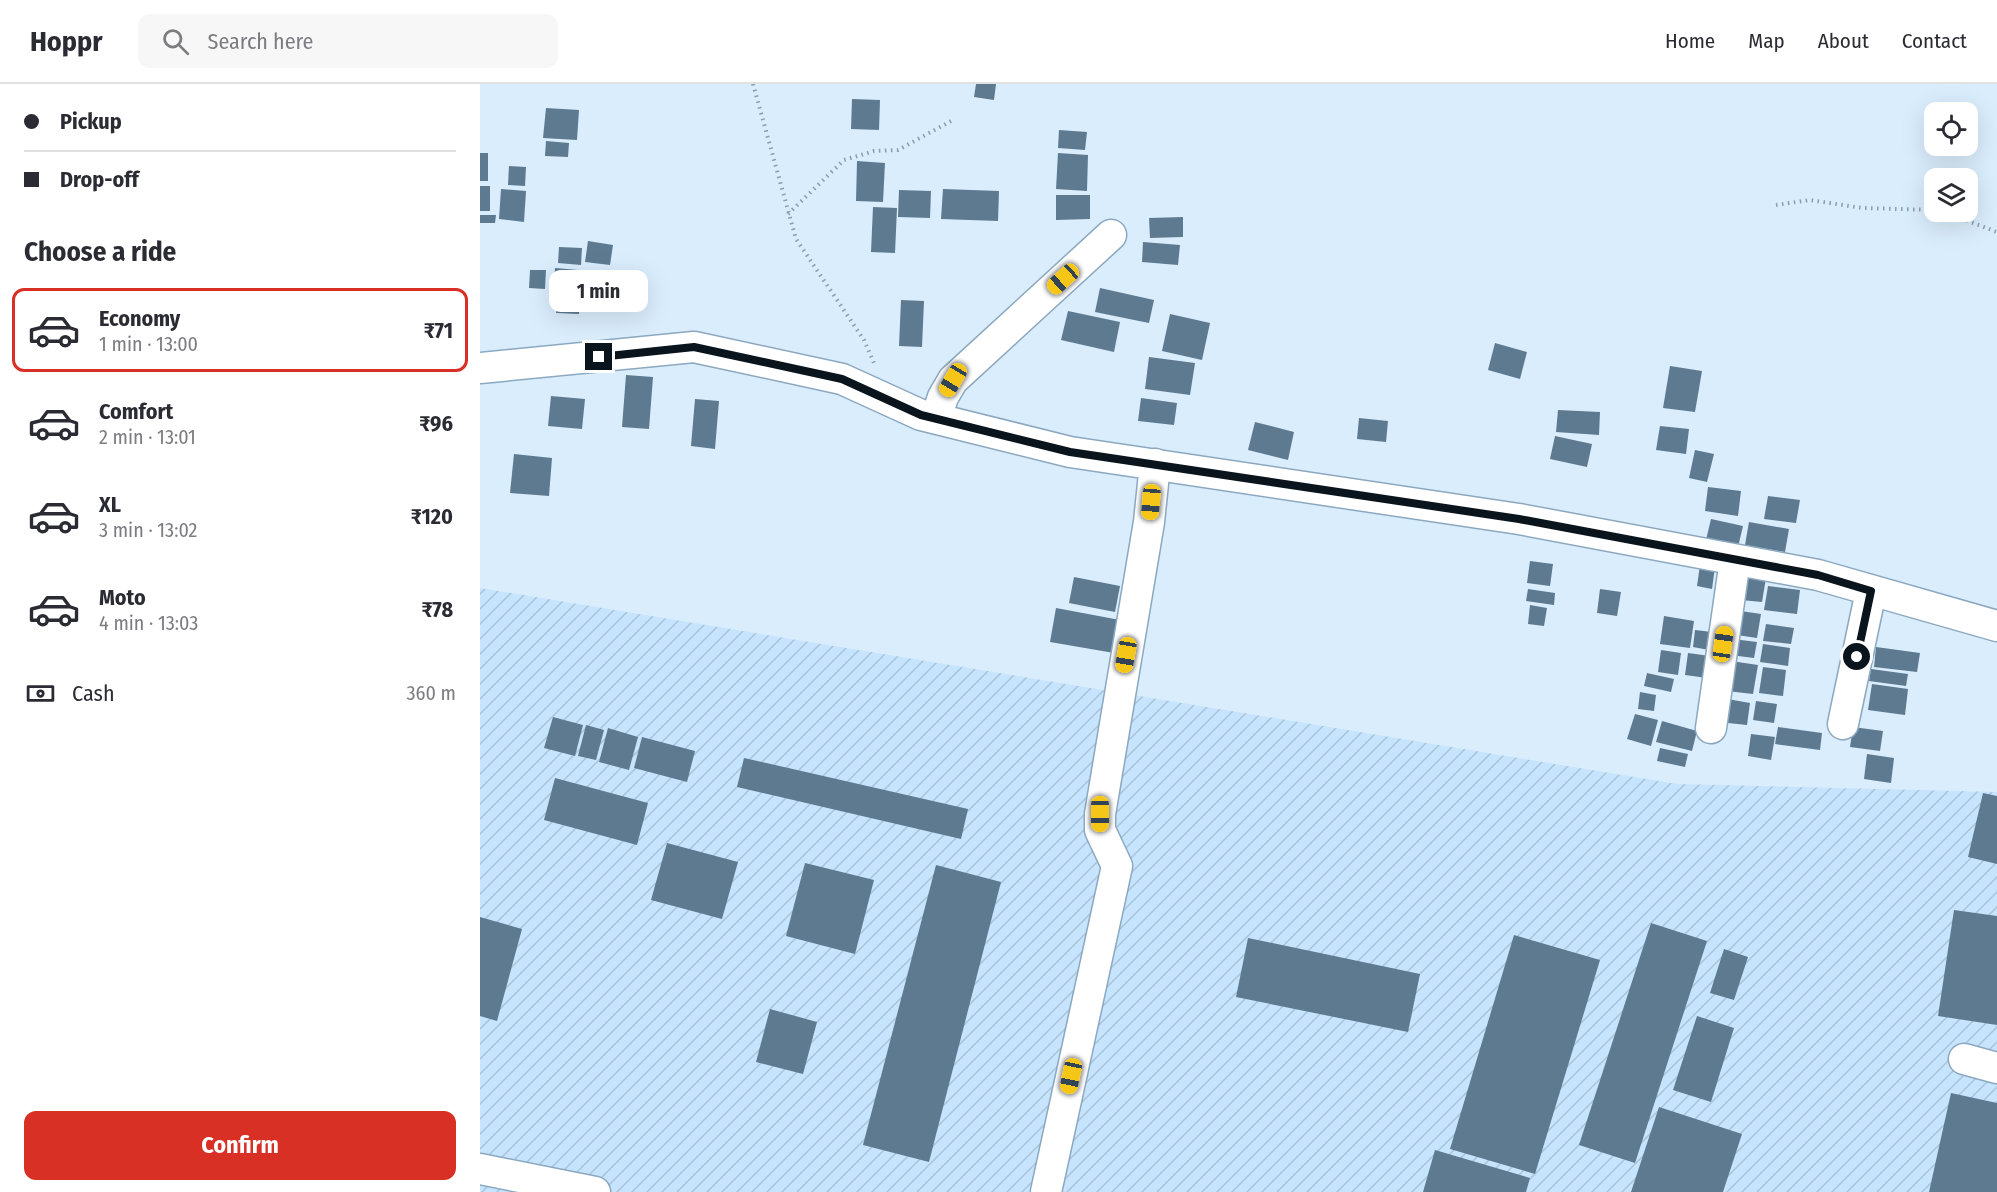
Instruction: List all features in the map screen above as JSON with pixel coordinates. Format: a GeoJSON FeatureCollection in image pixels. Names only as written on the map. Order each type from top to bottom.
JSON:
{"type":"FeatureCollection","features":[{"type":"Feature","properties":{"kind":"street"},"geometry":{"type":"LineString","coordinates":[[936,418],[943,397],[953,380],[1111,235]]}},
{"type":"Feature","properties":{"kind":"street"},"geometry":{"type":"LineString","coordinates":[[480,368],[694,347],[842,379],[921,415],[1070,452],[1519,519],[1818,575],[1997,626]]}},
{"type":"Feature","properties":{"kind":"street"},"geometry":{"type":"LineString","coordinates":[[1046,1192],[1116,866],[1100,830],[1100,814],[1149,522],[1155,464]]}},
{"type":"Feature","properties":{"kind":"street"},"geometry":{"type":"LineString","coordinates":[[1711,728],[1735,560]]}},
{"type":"Feature","properties":{"kind":"street"},"geometry":{"type":"LineString","coordinates":[[1843,724],[1871,591]]}},
{"type":"Feature","properties":{"kind":"street"},"geometry":{"type":"LineString","coordinates":[[1964,1059],[1997,1068]]}},
{"type":"Feature","properties":{"kind":"street"},"geometry":{"type":"LineString","coordinates":[[480,1169],[595,1192]]}},
{"type":"Feature","properties":{"kind":"path"},"geometry":{"type":"LineString","coordinates":[[753,84],[796,239],[864,340],[892,402]]}},
{"type":"Feature","properties":{"kind":"path"},"geometry":{"type":"LineString","coordinates":[[788,214],[844,160],[874,151],[898,150],[953,120]]}},
{"type":"Feature","properties":{"kind":"path"},"geometry":{"type":"LineString","coordinates":[[1776,205],[1810,200],[1862,208],[1924,210]]}},
{"type":"Feature","properties":{"kind":"path"},"geometry":{"type":"LineString","coordinates":[[1970,222],[1997,232]]}},
{"type":"Feature","properties":{"kind":"shaded area"},"geometry":{"type":"Polygon","coordinates":[[[480,588],[1677,784],[1997,792],[1997,1192],[480,1192],[480,588]]]}},
{"type":"Feature","properties":{"kind":"building"},"geometry":{"type":"Polygon","coordinates":[[[976,84],[996,84],[994,100],[974,97],[976,84]]]}},
{"type":"Feature","properties":{"kind":"building"},"geometry":{"type":"Polygon","coordinates":[[[852,99],[880,100],[879,130],[851,129],[852,99]]]}},
{"type":"Feature","properties":{"kind":"building"},"geometry":{"type":"Polygon","coordinates":[[[546,108],[579,110],[577,140],[543,138],[546,108]]]}},
{"type":"Feature","properties":{"kind":"building"},"geometry":{"type":"Polygon","coordinates":[[[1059,130],[1087,132],[1085,150],[1058,148],[1059,130]]]}},
{"type":"Feature","properties":{"kind":"building"},"geometry":{"type":"Polygon","coordinates":[[[546,141],[569,143],[568,157],[545,156],[546,141]]]}},
{"type":"Feature","properties":{"kind":"building"},"geometry":{"type":"Polygon","coordinates":[[[480,153],[488,153],[488,181],[480,181],[480,153]]]}},
{"type":"Feature","properties":{"kind":"building"},"geometry":{"type":"Polygon","coordinates":[[[1058,153],[1088,155],[1087,191],[1056,189],[1058,153]]]}},
{"type":"Feature","properties":{"kind":"building"},"geometry":{"type":"Polygon","coordinates":[[[857,161],[885,163],[883,202],[856,201],[857,161]]]}},
{"type":"Feature","properties":{"kind":"building"},"geometry":{"type":"Polygon","coordinates":[[[509,166],[526,167],[525,186],[508,185],[509,166]]]}},
{"type":"Feature","properties":{"kind":"building"},"geometry":{"type":"Polygon","coordinates":[[[480,186],[490,186],[490,211],[480,211],[480,186]]]}},
{"type":"Feature","properties":{"kind":"building"},"geometry":{"type":"Polygon","coordinates":[[[501,189],[526,191],[524,222],[499,219],[501,189]]]}},
{"type":"Feature","properties":{"kind":"building"},"geometry":{"type":"Polygon","coordinates":[[[943,189],[999,191],[998,221],[941,219],[943,189]]]}},
{"type":"Feature","properties":{"kind":"building"},"geometry":{"type":"Polygon","coordinates":[[[899,190],[931,191],[930,218],[898,217],[899,190]]]}},
{"type":"Feature","properties":{"kind":"building"},"geometry":{"type":"Polygon","coordinates":[[[1056,195],[1090,195],[1090,219],[1056,220],[1056,195]]]}},
{"type":"Feature","properties":{"kind":"building"},"geometry":{"type":"Polygon","coordinates":[[[873,207],[897,208],[895,253],[871,252],[873,207]]]}},
{"type":"Feature","properties":{"kind":"building"},"geometry":{"type":"Polygon","coordinates":[[[480,215],[496,215],[495,223],[480,223],[480,215]]]}},
{"type":"Feature","properties":{"kind":"building"},"geometry":{"type":"Polygon","coordinates":[[[1183,217],[1183,237],[1150,238],[1149,218],[1183,217]]]}},
{"type":"Feature","properties":{"kind":"building"},"geometry":{"type":"Polygon","coordinates":[[[588,241],[613,245],[610,265],[585,262],[588,241]]]}},
{"type":"Feature","properties":{"kind":"building"},"geometry":{"type":"Polygon","coordinates":[[[1143,242],[1180,245],[1178,265],[1142,262],[1143,242]]]}},
{"type":"Feature","properties":{"kind":"building"},"geometry":{"type":"Polygon","coordinates":[[[559,247],[582,248],[581,265],[558,263],[559,247]]]}},
{"type":"Feature","properties":{"kind":"building"},"geometry":{"type":"Polygon","coordinates":[[[555,268],[578,270],[577,288],[554,286],[555,268]]]}},
{"type":"Feature","properties":{"kind":"building"},"geometry":{"type":"Polygon","coordinates":[[[530,270],[546,270],[545,289],[529,288],[530,270]]]}},
{"type":"Feature","properties":{"kind":"building"},"geometry":{"type":"Polygon","coordinates":[[[1100,288],[1154,300],[1149,323],[1095,312],[1100,288]]]}},
{"type":"Feature","properties":{"kind":"building"},"geometry":{"type":"Polygon","coordinates":[[[558,294],[580,295],[579,314],[556,313],[558,294]]]}},
{"type":"Feature","properties":{"kind":"building"},"geometry":{"type":"Polygon","coordinates":[[[901,300],[924,301],[922,347],[899,346],[901,300]]]}},
{"type":"Feature","properties":{"kind":"building"},"geometry":{"type":"Polygon","coordinates":[[[1068,311],[1120,322],[1114,352],[1061,340],[1068,311]]]}},
{"type":"Feature","properties":{"kind":"building"},"geometry":{"type":"Polygon","coordinates":[[[1170,314],[1210,323],[1202,360],[1162,351],[1170,314]]]}},
{"type":"Feature","properties":{"kind":"building"},"geometry":{"type":"Polygon","coordinates":[[[1495,343],[1527,352],[1520,379],[1488,370],[1495,343]]]}},
{"type":"Feature","properties":{"kind":"building"},"geometry":{"type":"Polygon","coordinates":[[[1149,357],[1195,363],[1190,395],[1145,389],[1149,357]]]}},
{"type":"Feature","properties":{"kind":"building"},"geometry":{"type":"Polygon","coordinates":[[[1670,366],[1702,371],[1695,412],[1663,408],[1670,366]]]}},
{"type":"Feature","properties":{"kind":"building"},"geometry":{"type":"Polygon","coordinates":[[[626,375],[653,377],[649,429],[622,427],[626,375]]]}},
{"type":"Feature","properties":{"kind":"building"},"geometry":{"type":"Polygon","coordinates":[[[551,396],[585,399],[582,429],[548,426],[551,396]]]}},
{"type":"Feature","properties":{"kind":"building"},"geometry":{"type":"Polygon","coordinates":[[[1141,398],[1177,403],[1174,425],[1138,421],[1141,398]]]}},
{"type":"Feature","properties":{"kind":"building"},"geometry":{"type":"Polygon","coordinates":[[[695,399],[719,401],[715,449],[691,446],[695,399]]]}},
{"type":"Feature","properties":{"kind":"building"},"geometry":{"type":"Polygon","coordinates":[[[1558,410],[1600,412],[1599,435],[1556,432],[1558,410]]]}},
{"type":"Feature","properties":{"kind":"building"},"geometry":{"type":"Polygon","coordinates":[[[1359,418],[1388,421],[1386,442],[1357,439],[1359,418]]]}},
{"type":"Feature","properties":{"kind":"building"},"geometry":{"type":"Polygon","coordinates":[[[1255,422],[1294,432],[1288,460],[1248,450],[1255,422]]]}},
{"type":"Feature","properties":{"kind":"building"},"geometry":{"type":"Polygon","coordinates":[[[1660,426],[1689,429],[1686,454],[1656,450],[1660,426]]]}},
{"type":"Feature","properties":{"kind":"building"},"geometry":{"type":"Polygon","coordinates":[[[1555,436],[1592,444],[1587,467],[1550,459],[1555,436]]]}},
{"type":"Feature","properties":{"kind":"building"},"geometry":{"type":"Polygon","coordinates":[[[1695,450],[1714,454],[1707,482],[1689,478],[1695,450]]]}},
{"type":"Feature","properties":{"kind":"building"},"geometry":{"type":"Polygon","coordinates":[[[514,454],[552,458],[549,496],[510,493],[514,454]]]}},
{"type":"Feature","properties":{"kind":"building"},"geometry":{"type":"Polygon","coordinates":[[[1708,487],[1741,491],[1738,516],[1705,511],[1708,487]]]}},
{"type":"Feature","properties":{"kind":"building"},"geometry":{"type":"Polygon","coordinates":[[[1768,496],[1800,500],[1796,523],[1764,519],[1768,496]]]}},
{"type":"Feature","properties":{"kind":"building"},"geometry":{"type":"Polygon","coordinates":[[[1711,519],[1743,526],[1738,547],[1706,540],[1711,519]]]}},
{"type":"Feature","properties":{"kind":"building"},"geometry":{"type":"Polygon","coordinates":[[[1749,522],[1789,529],[1785,552],[1745,545],[1749,522]]]}},
{"type":"Feature","properties":{"kind":"building"},"geometry":{"type":"Polygon","coordinates":[[[1530,561],[1553,564],[1550,586],[1527,583],[1530,561]]]}},
{"type":"Feature","properties":{"kind":"building"},"geometry":{"type":"Polygon","coordinates":[[[1700,565],[1715,567],[1712,589],[1697,586],[1700,565]]]}},
{"type":"Feature","properties":{"kind":"building"},"geometry":{"type":"Polygon","coordinates":[[[1745,575],[1766,578],[1762,602],[1741,600],[1745,575]]]}},
{"type":"Feature","properties":{"kind":"building"},"geometry":{"type":"Polygon","coordinates":[[[1074,577],[1120,586],[1115,612],[1069,603],[1074,577]]]}},
{"type":"Feature","properties":{"kind":"building"},"geometry":{"type":"Polygon","coordinates":[[[1768,586],[1800,590],[1797,614],[1764,610],[1768,586]]]}},
{"type":"Feature","properties":{"kind":"building"},"geometry":{"type":"Polygon","coordinates":[[[1528,589],[1555,593],[1554,605],[1526,601],[1528,589]]]}},
{"type":"Feature","properties":{"kind":"building"},"geometry":{"type":"Polygon","coordinates":[[[1600,589],[1621,592],[1617,616],[1597,613],[1600,589]]]}},
{"type":"Feature","properties":{"kind":"building"},"geometry":{"type":"Polygon","coordinates":[[[1530,605],[1547,608],[1544,626],[1528,624],[1530,605]]]}},
{"type":"Feature","properties":{"kind":"building"},"geometry":{"type":"Polygon","coordinates":[[[1056,608],[1120,620],[1114,653],[1050,642],[1056,608]]]}},
{"type":"Feature","properties":{"kind":"building"},"geometry":{"type":"Polygon","coordinates":[[[1734,610],[1761,614],[1757,638],[1730,634],[1734,610]]]}},
{"type":"Feature","properties":{"kind":"building"},"geometry":{"type":"Polygon","coordinates":[[[1664,616],[1694,621],[1690,648],[1660,644],[1664,616]]]}},
{"type":"Feature","properties":{"kind":"building"},"geometry":{"type":"Polygon","coordinates":[[[1766,624],[1794,628],[1791,644],[1763,641],[1766,624]]]}},
{"type":"Feature","properties":{"kind":"building"},"geometry":{"type":"Polygon","coordinates":[[[1695,630],[1712,632],[1709,650],[1693,647],[1695,630]]]}},
{"type":"Feature","properties":{"kind":"building"},"geometry":{"type":"Polygon","coordinates":[[[1733,639],[1757,642],[1754,658],[1730,655],[1733,639]]]}},
{"type":"Feature","properties":{"kind":"building"},"geometry":{"type":"Polygon","coordinates":[[[1763,644],[1790,648],[1788,666],[1760,662],[1763,644]]]}},
{"type":"Feature","properties":{"kind":"building"},"geometry":{"type":"Polygon","coordinates":[[[1876,647],[1920,653],[1917,672],[1874,667],[1876,647]]]}},
{"type":"Feature","properties":{"kind":"building"},"geometry":{"type":"Polygon","coordinates":[[[1661,650],[1681,653],[1678,675],[1658,672],[1661,650]]]}},
{"type":"Feature","properties":{"kind":"building"},"geometry":{"type":"Polygon","coordinates":[[[1688,653],[1710,656],[1707,678],[1685,675],[1688,653]]]}},
{"type":"Feature","properties":{"kind":"building"},"geometry":{"type":"Polygon","coordinates":[[[1731,661],[1758,665],[1753,694],[1727,691],[1731,661]]]}},
{"type":"Feature","properties":{"kind":"building"},"geometry":{"type":"Polygon","coordinates":[[[1763,667],[1786,670],[1783,696],[1759,693],[1763,667]]]}},
{"type":"Feature","properties":{"kind":"building"},"geometry":{"type":"Polygon","coordinates":[[[1871,669],[1908,674],[1906,686],[1869,681],[1871,669]]]}},
{"type":"Feature","properties":{"kind":"building"},"geometry":{"type":"Polygon","coordinates":[[[1647,673],[1674,679],[1671,692],[1644,686],[1647,673]]]}},
{"type":"Feature","properties":{"kind":"building"},"geometry":{"type":"Polygon","coordinates":[[[1872,684],[1908,689],[1905,715],[1868,710],[1872,684]]]}},
{"type":"Feature","properties":{"kind":"building"},"geometry":{"type":"Polygon","coordinates":[[[1640,692],[1656,695],[1654,711],[1638,709],[1640,692]]]}},
{"type":"Feature","properties":{"kind":"building"},"geometry":{"type":"Polygon","coordinates":[[[1722,698],[1750,703],[1747,725],[1719,722],[1722,698]]]}},
{"type":"Feature","properties":{"kind":"building"},"geometry":{"type":"Polygon","coordinates":[[[1756,701],[1777,704],[1774,723],[1753,720],[1756,701]]]}},
{"type":"Feature","properties":{"kind":"building"},"geometry":{"type":"Polygon","coordinates":[[[1635,714],[1658,720],[1651,746],[1627,739],[1635,714]]]}},
{"type":"Feature","properties":{"kind":"building"},"geometry":{"type":"Polygon","coordinates":[[[553,717],[583,725],[575,756],[544,748],[553,717]]]}},
{"type":"Feature","properties":{"kind":"building"},"geometry":{"type":"Polygon","coordinates":[[[1662,721],[1697,731],[1692,751],[1656,742],[1662,721]]]}},
{"type":"Feature","properties":{"kind":"building"},"geometry":{"type":"Polygon","coordinates":[[[586,725],[604,730],[596,760],[578,756],[586,725]]]}},
{"type":"Feature","properties":{"kind":"building"},"geometry":{"type":"Polygon","coordinates":[[[1778,727],[1822,733],[1820,750],[1775,744],[1778,727]]]}},
{"type":"Feature","properties":{"kind":"building"},"geometry":{"type":"Polygon","coordinates":[[[1853,727],[1883,731],[1880,751],[1850,747],[1853,727]]]}},
{"type":"Feature","properties":{"kind":"building"},"geometry":{"type":"Polygon","coordinates":[[[608,728],[638,737],[629,770],[599,762],[608,728]]]}},
{"type":"Feature","properties":{"kind":"building"},"geometry":{"type":"Polygon","coordinates":[[[1751,734],[1775,737],[1771,760],[1748,756],[1751,734]]]}},
{"type":"Feature","properties":{"kind":"building"},"geometry":{"type":"Polygon","coordinates":[[[642,737],[695,751],[687,782],[634,768],[642,737]]]}},
{"type":"Feature","properties":{"kind":"building"},"geometry":{"type":"Polygon","coordinates":[[[1660,748],[1688,754],[1685,767],[1657,761],[1660,748]]]}},
{"type":"Feature","properties":{"kind":"building"},"geometry":{"type":"Polygon","coordinates":[[[1867,754],[1894,758],[1891,783],[1864,779],[1867,754]]]}},
{"type":"Feature","properties":{"kind":"building"},"geometry":{"type":"Polygon","coordinates":[[[744,758],[968,809],[961,839],[737,787],[744,758]]]}},
{"type":"Feature","properties":{"kind":"building"},"geometry":{"type":"Polygon","coordinates":[[[555,778],[648,803],[637,845],[544,820],[555,778]]]}},
{"type":"Feature","properties":{"kind":"building"},"geometry":{"type":"Polygon","coordinates":[[[1983,793],[1997,796],[1997,864],[1968,857],[1983,793]]]}},
{"type":"Feature","properties":{"kind":"building"},"geometry":{"type":"Polygon","coordinates":[[[667,843],[738,862],[722,919],[651,900],[667,843]]]}},
{"type":"Feature","properties":{"kind":"building"},"geometry":{"type":"Polygon","coordinates":[[[805,863],[874,880],[855,954],[786,936],[805,863]]]}},
{"type":"Feature","properties":{"kind":"building"},"geometry":{"type":"Polygon","coordinates":[[[936,865],[1001,882],[929,1162],[863,1145],[936,865]]]}},
{"type":"Feature","properties":{"kind":"building"},"geometry":{"type":"Polygon","coordinates":[[[1954,910],[1997,916],[1997,1025],[1938,1016],[1954,910]]]}},
{"type":"Feature","properties":{"kind":"building"},"geometry":{"type":"Polygon","coordinates":[[[480,917],[522,929],[497,1021],[480,1016],[480,917]]]}},
{"type":"Feature","properties":{"kind":"building"},"geometry":{"type":"Polygon","coordinates":[[[1651,923],[1707,941],[1635,1163],[1579,1145],[1651,923]]]}},
{"type":"Feature","properties":{"kind":"building"},"geometry":{"type":"Polygon","coordinates":[[[1514,935],[1600,960],[1535,1174],[1450,1149],[1514,935]]]}},
{"type":"Feature","properties":{"kind":"building"},"geometry":{"type":"Polygon","coordinates":[[[1248,938],[1420,974],[1408,1032],[1236,997],[1248,938]]]}},
{"type":"Feature","properties":{"kind":"building"},"geometry":{"type":"Polygon","coordinates":[[[1724,949],[1748,957],[1734,1000],[1710,993],[1724,949]]]}},
{"type":"Feature","properties":{"kind":"building"},"geometry":{"type":"Polygon","coordinates":[[[770,1009],[817,1022],[803,1074],[756,1062],[770,1009]]]}},
{"type":"Feature","properties":{"kind":"building"},"geometry":{"type":"Polygon","coordinates":[[[1697,1016],[1734,1028],[1711,1102],[1673,1090],[1697,1016]]]}},
{"type":"Feature","properties":{"kind":"building"},"geometry":{"type":"Polygon","coordinates":[[[1951,1093],[1997,1103],[1997,1192],[1929,1192],[1951,1093]]]}},
{"type":"Feature","properties":{"kind":"building"},"geometry":{"type":"Polygon","coordinates":[[[1659,1107],[1742,1134],[1723,1192],[1631,1192],[1659,1107]]]}},
{"type":"Feature","properties":{"kind":"building"},"geometry":{"type":"Polygon","coordinates":[[[1435,1150],[1530,1178],[1526,1192],[1423,1192],[1435,1150]]]}},
{"type":"Feature","properties":{"kind":"route"},"geometry":{"type":"LineString","coordinates":[[599,357],[694,347],[842,379],[921,415],[1070,452],[1519,519],[1818,575],[1871,591],[1857,657]]}}]}
